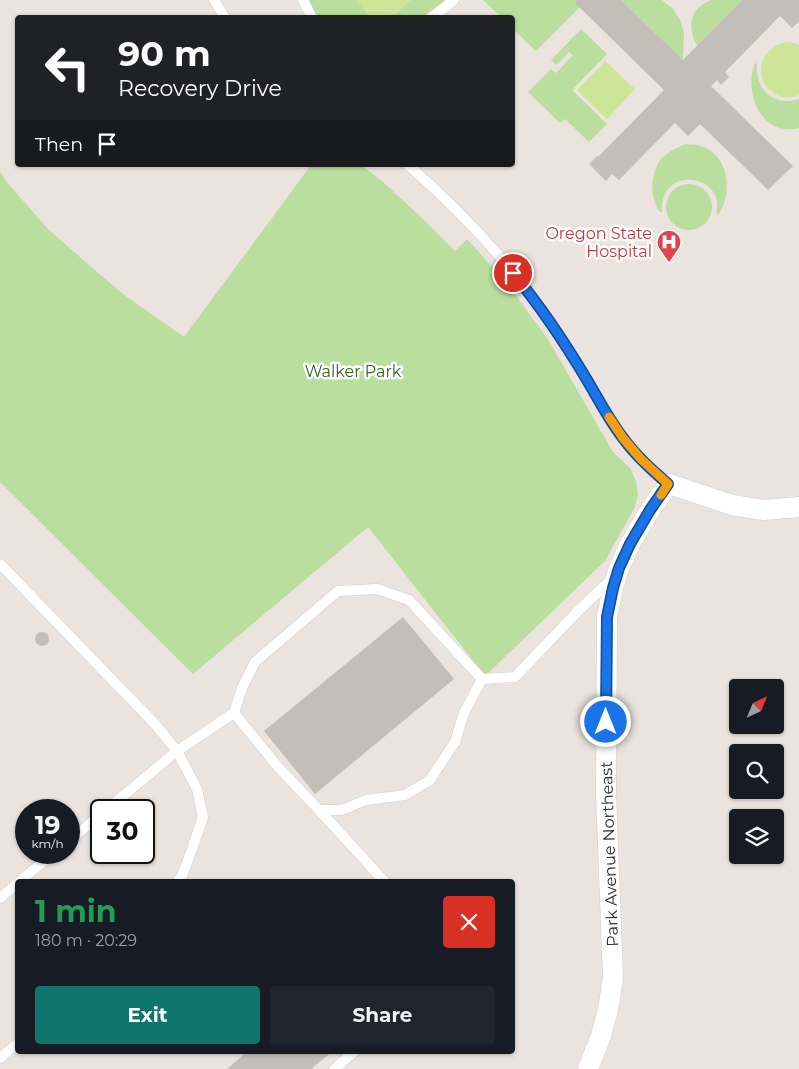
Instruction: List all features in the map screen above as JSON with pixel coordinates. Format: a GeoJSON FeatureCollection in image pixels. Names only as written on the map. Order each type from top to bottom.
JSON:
{"type":"FeatureCollection","features":[{"type":"Feature","properties":{"kind":"street"},"geometry":{"type":"LineString","coordinates":[[668,484],[732,505],[764,510],[799,507]]}},
{"type":"Feature","properties":{"kind":"street","name":"Park Avenue Northeast"},"geometry":{"type":"LineString","coordinates":[[588,1069],[602,1036],[613,978],[606,793],[607,617],[617,574],[630,544],[668,484]]}},
{"type":"Feature","properties":{"kind":"lane"},"geometry":{"type":"LineString","coordinates":[[214,0],[223,15]]}},
{"type":"Feature","properties":{"kind":"lane"},"geometry":{"type":"LineString","coordinates":[[303,0],[310,15]]}},
{"type":"Feature","properties":{"kind":"lane"},"geometry":{"type":"LineString","coordinates":[[434,15],[454,0]]}},
{"type":"Feature","properties":{"kind":"lane"},"geometry":{"type":"LineString","coordinates":[[410,167],[478,232],[519,280],[550,322],[623,438],[641,459],[668,484]]}},
{"type":"Feature","properties":{"kind":"lane"},"geometry":{"type":"LineString","coordinates":[[0,564],[155,724],[177,751],[197,789],[203,817],[180,879]]}},
{"type":"Feature","properties":{"kind":"lane"},"geometry":{"type":"LineString","coordinates":[[482,679],[515,676],[617,574]]}},
{"type":"Feature","properties":{"kind":"lane"},"geometry":{"type":"LineString","coordinates":[[119,799],[177,751],[234,713],[242,688],[255,662],[338,591],[378,589],[409,600],[482,679]]}},
{"type":"Feature","properties":{"kind":"lane"},"geometry":{"type":"LineString","coordinates":[[319,810],[342,810],[366,800],[406,795],[430,780],[455,742],[464,713],[482,679]]}},
{"type":"Feature","properties":{"kind":"lane"},"geometry":{"type":"LineString","coordinates":[[234,713],[279,768],[382,879]]}},
{"type":"Feature","properties":{"kind":"lane"},"geometry":{"type":"LineString","coordinates":[[80,832],[90,823]]}},
{"type":"Feature","properties":{"kind":"lane"},"geometry":{"type":"LineString","coordinates":[[22,879],[40,864]]}},
{"type":"Feature","properties":{"kind":"lane"},"geometry":{"type":"LineString","coordinates":[[0,898],[15,885]]}},
{"type":"Feature","properties":{"kind":"lane"},"geometry":{"type":"LineString","coordinates":[[0,1058],[15,1046]]}},
{"type":"Feature","properties":{"kind":"lane"},"geometry":{"type":"LineString","coordinates":[[334,1069],[352,1054]]}},
{"type":"Feature","properties":{"kind":"green space"},"geometry":{"type":"Polygon","coordinates":[[[308,0],[445,0],[425,15],[317,15],[308,0]]]}},
{"type":"Feature","properties":{"kind":"green space"},"geometry":{"type":"Polygon","coordinates":[[[355,0],[411,0],[395,15],[369,15],[355,0]]]}},
{"type":"Feature","properties":{"kind":"green space"},"geometry":{"type":"Polygon","coordinates":[[[483,0],[575,0],[580,7],[536,51],[515,31],[515,15],[499,15],[483,0]]]}},
{"type":"Feature","properties":{"kind":"green space"},"geometry":{"type":"Polygon","coordinates":[[[621,0],[662,0],[673,9],[680,20],[684,33],[683,60],[621,0]]]}},
{"type":"Feature","properties":{"kind":"green space"},"geometry":{"type":"Polygon","coordinates":[[[711,0],[742,0],[697,46],[692,32],[692,19],[698,8],[711,0]]]}},
{"type":"Feature","properties":{"kind":"green space"},"geometry":{"type":"Polygon","coordinates":[[[581,29],[607,54],[572,90],[607,124],[589,142],[565,119],[560,123],[528,92],[551,69],[556,73],[573,55],[569,52],[556,65],[551,60],[581,29]]]}},
{"type":"Feature","properties":{"kind":"green space"},"geometry":{"type":"Polygon","coordinates":[[[786,42],[799,45],[799,95],[787,97],[776,94],[768,88],[762,79],[761,68],[764,58],[772,49],[786,42]]]}},
{"type":"Feature","properties":{"kind":"green space"},"geometry":{"type":"Polygon","coordinates":[[[605,61],[635,89],[607,119],[577,90],[605,61]]]}},
{"type":"Feature","properties":{"kind":"green space"},"geometry":{"type":"Polygon","coordinates":[[[755,63],[757,64],[759,82],[768,94],[782,101],[799,99],[799,128],[786,129],[775,126],[766,120],[759,110],[754,99],[752,87],[755,63]]]}},
{"type":"Feature","properties":{"kind":"green space"},"geometry":{"type":"Polygon","coordinates":[[[686,144],[698,145],[708,149],[722,164],[727,184],[724,205],[719,214],[716,213],[717,200],[712,190],[703,183],[692,180],[681,181],[671,186],[664,196],[662,212],[660,212],[654,201],[652,188],[654,174],[659,162],[664,156],[686,144]]]}},
{"type":"Feature","properties":{"kind":"green space","name":"Walker Park"},"geometry":{"type":"Polygon","coordinates":[[[310,167],[364,167],[383,182],[455,251],[467,239],[506,282],[549,341],[613,452],[630,468],[636,481],[638,494],[635,507],[605,561],[485,676],[368,527],[193,674],[0,482],[0,171],[5,180],[48,229],[123,294],[184,337],[310,167]]]}},
{"type":"Feature","properties":{"kind":"green space"},"geometry":{"type":"Polygon","coordinates":[[[684,184],[694,184],[708,194],[712,207],[708,220],[702,226],[694,230],[684,230],[670,220],[666,212],[666,202],[676,188],[684,184]]]}},
{"type":"Feature","properties":{"kind":"building","name":"Oregon State Hospital"},"geometry":{"type":"Polygon","coordinates":[[[575,0],[621,0],[683,60],[742,0],[799,0],[799,21],[792,28],[780,16],[725,72],[729,77],[721,85],[717,80],[711,86],[793,166],[768,190],[700,124],[688,136],[675,123],[619,180],[612,174],[606,181],[589,164],[664,90],[575,3],[577,2],[575,0]]]}},
{"type":"Feature","properties":{"kind":"building"},"geometry":{"type":"Polygon","coordinates":[[[403,617],[454,679],[315,794],[264,731],[403,617]]]}},
{"type":"Feature","properties":{"kind":"building"},"geometry":{"type":"Polygon","coordinates":[[[42,632],[47,634],[49,639],[47,644],[42,646],[37,644],[35,639],[37,634],[42,632]]]}},
{"type":"Feature","properties":{"kind":"building"},"geometry":{"type":"Polygon","coordinates":[[[244,1054],[329,1054],[311,1069],[227,1069],[244,1054]]]}},
{"type":"Feature","properties":{"kind":"slow traffic"},"geometry":{"type":"LineString","coordinates":[[609,417],[623,438],[641,459],[668,484],[661,495]]}},
{"type":"Feature","properties":{"kind":"place","name":"Oregon State Hospital"},"geometry":{"type":"Point","coordinates":[669,263]}},
{"type":"Feature","properties":{"kind":"route"},"geometry":{"type":"LineString","coordinates":[[513,273],[550,322],[623,438],[641,459],[668,484],[630,544],[619,568],[613,588],[607,617],[606,722]]}}]}
